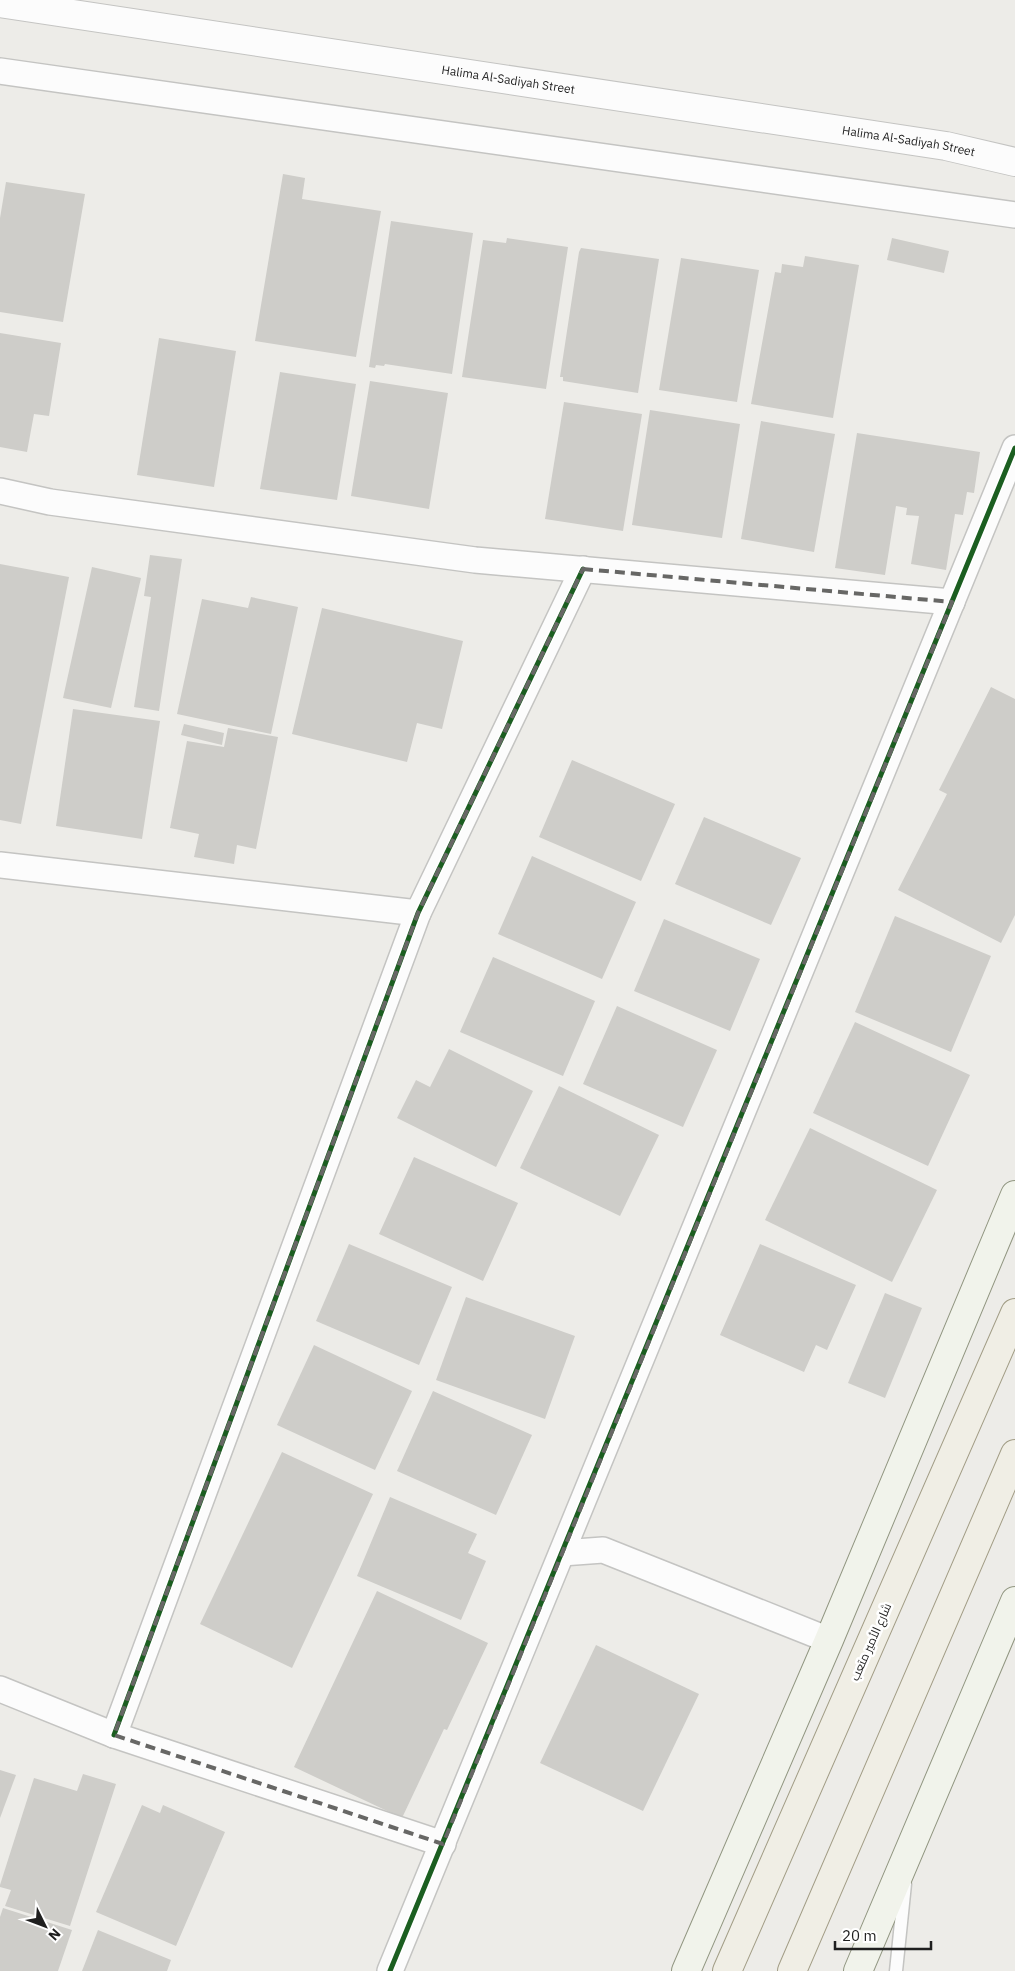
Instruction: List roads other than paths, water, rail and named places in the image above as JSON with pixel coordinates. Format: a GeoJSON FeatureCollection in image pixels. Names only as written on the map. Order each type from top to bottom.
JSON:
{"type":"FeatureCollection","features":[{"type":"Feature","properties":{"kind":"main road"},"geometry":{"type":"LineString","coordinates":[[686,1971],[829,1640],[1015,1195]]}},
{"type":"Feature","properties":{"kind":"main road","name":"شارع الأمير متعب"},"geometry":{"type":"LineString","coordinates":[[727,1971],[1015,1313]]}},
{"type":"Feature","properties":{"kind":"main road"},"geometry":{"type":"LineString","coordinates":[[792,1971],[1015,1454]]}},
{"type":"Feature","properties":{"kind":"main road"},"geometry":{"type":"LineString","coordinates":[[858,1971],[1015,1601]]}},
{"type":"Feature","properties":{"kind":"street","name":"Halima Al-Sadiyah Street"},"geometry":{"type":"LineString","coordinates":[[0,4],[946,146],[1015,162]]}},
{"type":"Feature","properties":{"kind":"street"},"geometry":{"type":"LineString","coordinates":[[0,71],[1015,215]]}},
{"type":"Feature","properties":{"kind":"street"},"geometry":{"type":"LineString","coordinates":[[390,1971],[1015,448]]}},
{"type":"Feature","properties":{"kind":"street"},"geometry":{"type":"LineString","coordinates":[[0,491],[50,502],[475,560],[952,602]]}},
{"type":"Feature","properties":{"kind":"street"},"geometry":{"type":"LineString","coordinates":[[114,1735],[418,913],[583,569]]}},
{"type":"Feature","properties":{"kind":"street"},"geometry":{"type":"LineString","coordinates":[[0,865],[418,913]]}},
{"type":"Feature","properties":{"kind":"street"},"geometry":{"type":"LineString","coordinates":[[562,1553],[603,1550],[829,1640]]}},
{"type":"Feature","properties":{"kind":"street"},"geometry":{"type":"LineString","coordinates":[[0,1689],[114,1735],[442,1844]]}},
{"type":"Feature","properties":{"kind":"lane"},"geometry":{"type":"LineString","coordinates":[[896,1971],[909,1849]]}}]}
